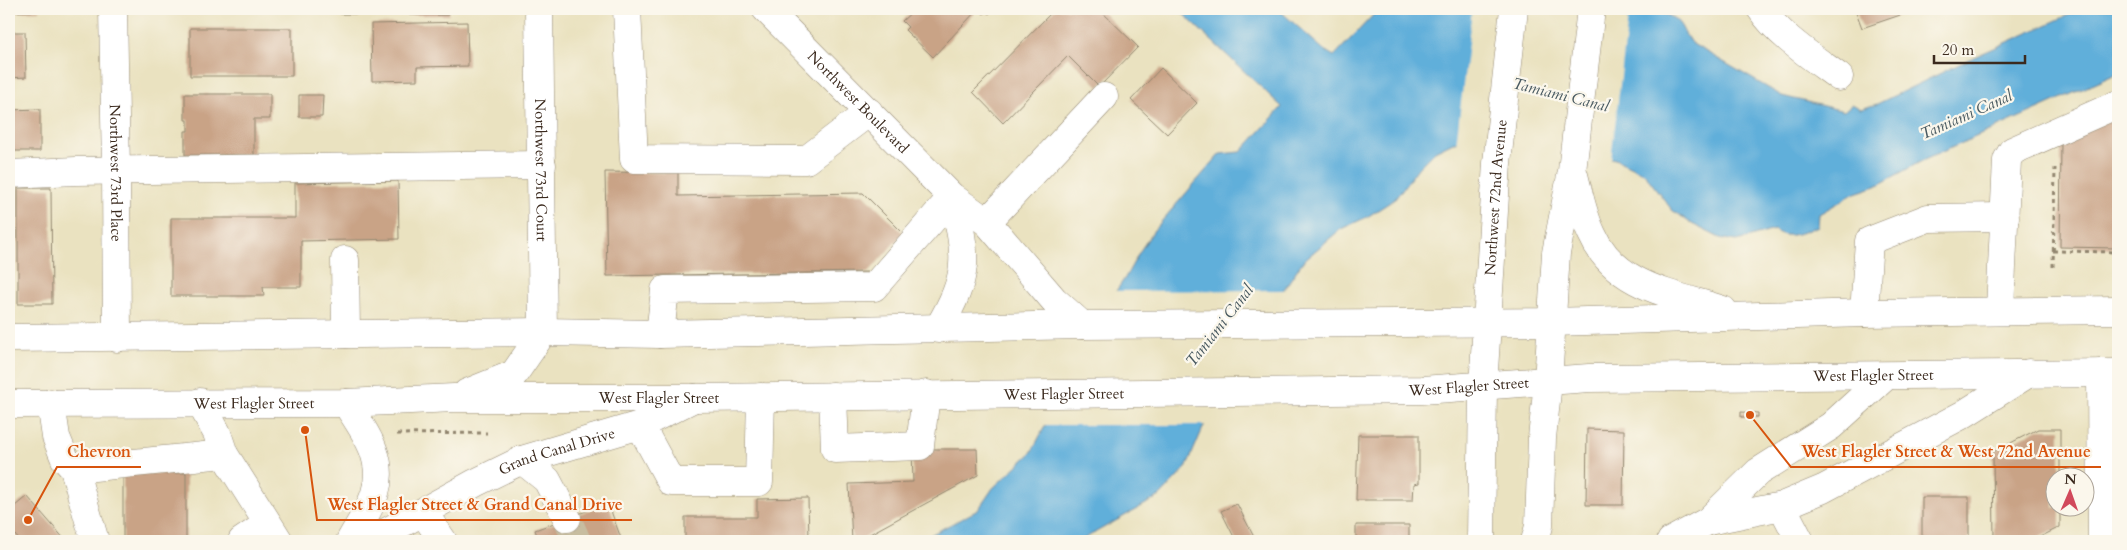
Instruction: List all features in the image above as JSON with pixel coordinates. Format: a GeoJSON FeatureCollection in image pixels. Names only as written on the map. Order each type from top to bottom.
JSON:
{"type":"FeatureCollection","features":[{"type":"Feature","properties":{"kind":"main road","name":"Northwest 73rd Place"},"geometry":{"type":"LineString","coordinates":[[113,9],[116,170],[116,338]]}},
{"type":"Feature","properties":{"kind":"main road","name":"Northwest 73rd Court"},"geometry":{"type":"LineString","coordinates":[[539,9],[543,332]]}},
{"type":"Feature","properties":{"kind":"main road"},"geometry":{"type":"LineString","coordinates":[[627,9],[634,159],[806,160],[869,112]]}},
{"type":"Feature","properties":{"kind":"main road","name":"Northwest Boulevard"},"geometry":{"type":"LineString","coordinates":[[766,9],[952,196],[987,222],[1054,300],[1082,325]]}},
{"type":"Feature","properties":{"kind":"main road","name":"Northwest 72nd Avenue"},"geometry":{"type":"LineString","coordinates":[[1481,541],[1483,387],[1487,322],[1497,163],[1514,9]]}},
{"type":"Feature","properties":{"kind":"main road"},"geometry":{"type":"LineString","coordinates":[[1535,541],[1538,526],[1542,438],[1548,382],[1556,253],[1572,171],[1591,9]]}},
{"type":"Feature","properties":{"kind":"main road"},"geometry":{"type":"LineString","coordinates":[[1761,9],[1799,47],[1839,77]]}},
{"type":"Feature","properties":{"kind":"main road"},"geometry":{"type":"LineString","coordinates":[[987,222],[1104,97]]}},
{"type":"Feature","properties":{"kind":"main road"},"geometry":{"type":"LineString","coordinates":[[2000,310],[2007,160],[2012,151],[2118,104]]}},
{"type":"Feature","properties":{"kind":"main road"},"geometry":{"type":"LineString","coordinates":[[9,174],[116,170],[542,165]]}},
{"type":"Feature","properties":{"kind":"main road"},"geometry":{"type":"LineString","coordinates":[[1572,171],[1591,232],[1603,254],[1620,272],[1644,285],[1742,317]]}},
{"type":"Feature","properties":{"kind":"main road"},"geometry":{"type":"LineString","coordinates":[[938,328],[953,302],[960,284],[963,268],[962,235],[952,196]]}},
{"type":"Feature","properties":{"kind":"main road"},"geometry":{"type":"LineString","coordinates":[[660,334],[665,290],[874,287],[952,196]]}},
{"type":"Feature","properties":{"kind":"main road"},"geometry":{"type":"LineString","coordinates":[[1864,313],[1869,241],[1928,218],[2005,217]]}},
{"type":"Feature","properties":{"kind":"main road"},"geometry":{"type":"LineString","coordinates":[[345,260],[346,334]]}},
{"type":"Feature","properties":{"kind":"main road"},"geometry":{"type":"LineString","coordinates":[[9,338],[543,332],[660,334],[1082,325],[1552,322],[2000,310],[2118,310]]}},
{"type":"Feature","properties":{"kind":"main road"},"geometry":{"type":"LineString","coordinates":[[454,398],[514,374],[543,332]]}},
{"type":"Feature","properties":{"kind":"main road"},"geometry":{"type":"LineString","coordinates":[[1708,521],[1782,506],[1823,489],[1964,414],[2029,373]]}},
{"type":"Feature","properties":{"kind":"main road"},"geometry":{"type":"LineString","coordinates":[[2110,373],[2110,475],[2102,537],[2118,537]]}},
{"type":"Feature","properties":{"kind":"main road","name":"West Flagler Street"},"geometry":{"type":"LineString","coordinates":[[9,404],[346,403],[454,398],[694,398],[926,394],[1046,395],[1439,390],[1589,378],[2110,373]]}},
{"type":"Feature","properties":{"kind":"main road"},"geometry":{"type":"LineString","coordinates":[[1671,541],[1708,521],[1758,472],[1831,426],[1886,376]]}},
{"type":"Feature","properties":{"kind":"main road"},"geometry":{"type":"LineString","coordinates":[[833,396],[835,449],[920,446],[926,394]]}},
{"type":"Feature","properties":{"kind":"main road"},"geometry":{"type":"LineString","coordinates":[[640,425],[671,482],[759,482],[761,397]]}},
{"type":"Feature","properties":{"kind":"main road","name":"Grand Canal Drive"},"geometry":{"type":"LineString","coordinates":[[370,541],[522,460],[640,425],[694,398]]}},
{"type":"Feature","properties":{"kind":"main road"},"geometry":{"type":"LineString","coordinates":[[200,402],[217,433],[224,454],[273,533],[242,541]]}},
{"type":"Feature","properties":{"kind":"main road"},"geometry":{"type":"LineString","coordinates":[[51,403],[59,448],[74,469],[95,541]]}},
{"type":"Feature","properties":{"kind":"main road"},"geometry":{"type":"LineString","coordinates":[[346,403],[368,437],[378,463],[376,492],[350,541]]}},
{"type":"Feature","properties":{"kind":"main road"},"geometry":{"type":"LineString","coordinates":[[74,469],[224,454]]}},
{"type":"Feature","properties":{"kind":"main road"},"geometry":{"type":"LineString","coordinates":[[522,460],[547,480],[567,518]]}},
{"type":"Feature","properties":{"kind":"main road"},"geometry":{"type":"LineString","coordinates":[[1782,506],[1800,541]]}},
{"type":"Feature","properties":{"kind":"main road"},"geometry":{"type":"LineString","coordinates":[[422,512],[444,541]]}},
{"type":"Feature","properties":{"kind":"path"},"geometry":{"type":"LineString","coordinates":[[2053,267],[2055,168]]}},
{"type":"Feature","properties":{"kind":"path"},"geometry":{"type":"LineString","coordinates":[[2053,251],[2118,252]]}},
{"type":"Feature","properties":{"kind":"path"},"geometry":{"type":"LineString","coordinates":[[395,434],[487,433]]}},
{"type":"Feature","properties":{"kind":"water","name":"Tamiami Canal"},"geometry":{"type":"Polygon","coordinates":[[[1178,9],[1278,9],[1324,50],[1334,56],[1379,9],[1638,9],[1662,13],[1673,18],[1681,26],[1691,43],[1782,96],[1844,111],[1852,104],[1861,109],[1877,104],[1974,57],[2082,9],[2118,9],[2118,73],[1922,161],[1876,186],[1855,193],[1819,214],[1818,226],[1790,235],[1774,230],[1737,241],[1720,238],[1692,224],[1672,210],[1644,173],[1615,159],[1524,136],[1453,142],[1435,151],[1418,168],[1395,199],[1367,217],[1341,229],[1303,261],[1282,292],[1203,428],[1186,468],[1160,496],[1080,541],[919,541],[978,510],[993,488],[1031,453],[1114,294],[1154,230],[1220,154],[1241,152],[1282,107],[1178,9]]]}},
{"type":"Feature","properties":{"kind":"pier"},"geometry":{"type":"Polygon","coordinates":[[[1472,9],[1629,9],[1611,160],[1524,138],[1456,145],[1472,9]]]}},
{"type":"Feature","properties":{"kind":"pier"},"geometry":{"type":"Polygon","coordinates":[[[1286,290],[1208,425],[1043,425],[1112,291],[1286,290]]]}},
{"type":"Feature","properties":{"kind":"building"},"geometry":{"type":"Polygon","coordinates":[[[9,9],[39,9],[39,11],[9,12],[9,9]]]}},
{"type":"Feature","properties":{"kind":"building"},"geometry":{"type":"Polygon","coordinates":[[[339,9],[402,9],[402,14],[340,14],[339,9]]]}},
{"type":"Feature","properties":{"kind":"building"},"geometry":{"type":"Polygon","coordinates":[[[409,9],[449,9],[449,15],[409,15],[409,9]]]}},
{"type":"Feature","properties":{"kind":"building"},"geometry":{"type":"Polygon","coordinates":[[[915,9],[978,9],[933,57],[905,30],[908,27],[902,21],[915,9]]]}},
{"type":"Feature","properties":{"kind":"building"},"geometry":{"type":"Polygon","coordinates":[[[978,9],[994,9],[989,14],[986,11],[984,14],[978,9]]]}},
{"type":"Feature","properties":{"kind":"building"},"geometry":{"type":"Polygon","coordinates":[[[1055,9],[1099,9],[1138,47],[1099,87],[1068,56],[1003,123],[973,92],[1055,9]]]}},
{"type":"Feature","properties":{"kind":"building"},"geometry":{"type":"Polygon","coordinates":[[[1855,9],[1918,9],[1862,28],[1855,9]]]}},
{"type":"Feature","properties":{"kind":"building"},"geometry":{"type":"Polygon","coordinates":[[[467,22],[468,66],[417,67],[417,80],[372,81],[371,24],[467,22]]]}},
{"type":"Feature","properties":{"kind":"building"},"geometry":{"type":"Polygon","coordinates":[[[190,28],[292,28],[292,76],[190,76],[190,28]]]}},
{"type":"Feature","properties":{"kind":"building"},"geometry":{"type":"Polygon","coordinates":[[[9,32],[25,32],[26,77],[9,78],[9,32]]]}},
{"type":"Feature","properties":{"kind":"building"},"geometry":{"type":"Polygon","coordinates":[[[1161,68],[1197,103],[1167,134],[1131,100],[1161,68]]]}},
{"type":"Feature","properties":{"kind":"building"},"geometry":{"type":"Polygon","coordinates":[[[185,94],[270,94],[270,119],[254,119],[254,155],[185,155],[185,131],[188,131],[188,120],[185,120],[185,94]]]}},
{"type":"Feature","properties":{"kind":"building"},"geometry":{"type":"Polygon","coordinates":[[[299,95],[323,95],[322,117],[299,117],[299,95]]]}},
{"type":"Feature","properties":{"kind":"building"},"geometry":{"type":"Polygon","coordinates":[[[40,109],[40,151],[9,151],[9,110],[40,109]]]}},
{"type":"Feature","properties":{"kind":"building"},"geometry":{"type":"Polygon","coordinates":[[[2118,116],[2118,248],[2060,247],[2061,141],[2118,116]]]}},
{"type":"Feature","properties":{"kind":"building"},"geometry":{"type":"Polygon","coordinates":[[[605,172],[678,173],[678,196],[863,193],[903,233],[869,272],[607,276],[605,172]]]}},
{"type":"Feature","properties":{"kind":"building"},"geometry":{"type":"Polygon","coordinates":[[[398,181],[399,239],[301,241],[301,287],[263,287],[264,296],[171,296],[171,218],[295,218],[295,183],[398,181]]]}},
{"type":"Feature","properties":{"kind":"building"},"geometry":{"type":"Polygon","coordinates":[[[18,188],[51,188],[52,304],[18,304],[18,188]]]}},
{"type":"Feature","properties":{"kind":"building"},"geometry":{"type":"Polygon","coordinates":[[[1741,412],[1758,413],[1758,417],[1741,417],[1741,412]]]}},
{"type":"Feature","properties":{"kind":"building"},"geometry":{"type":"Polygon","coordinates":[[[1587,429],[1624,430],[1623,505],[1586,505],[1587,429]]]}},
{"type":"Feature","properties":{"kind":"building"},"geometry":{"type":"Polygon","coordinates":[[[2038,429],[2060,429],[2060,468],[2044,468],[2044,518],[2060,518],[2060,527],[2032,541],[1994,541],[1993,452],[2038,429]]]}},
{"type":"Feature","properties":{"kind":"building"},"geometry":{"type":"Polygon","coordinates":[[[1358,435],[1419,435],[1419,483],[1414,484],[1413,500],[1356,500],[1358,435]]]}},
{"type":"Feature","properties":{"kind":"building"},"geometry":{"type":"Polygon","coordinates":[[[912,449],[977,449],[978,475],[857,541],[852,541],[849,484],[913,482],[912,449]]]}},
{"type":"Feature","properties":{"kind":"building"},"geometry":{"type":"Polygon","coordinates":[[[123,473],[186,473],[186,541],[123,541],[123,473]]]}},
{"type":"Feature","properties":{"kind":"building"},"geometry":{"type":"Polygon","coordinates":[[[27,496],[66,541],[20,541],[9,528],[9,511],[27,496]]]}},
{"type":"Feature","properties":{"kind":"building"},"geometry":{"type":"Polygon","coordinates":[[[1922,497],[1969,497],[1969,541],[1922,541],[1922,497]]]}},
{"type":"Feature","properties":{"kind":"building"},"geometry":{"type":"Polygon","coordinates":[[[808,498],[809,541],[685,541],[685,517],[757,517],[757,499],[808,498]]]}},
{"type":"Feature","properties":{"kind":"building"},"geometry":{"type":"Polygon","coordinates":[[[608,503],[622,541],[539,541],[535,530],[608,503]]]}},
{"type":"Feature","properties":{"kind":"building"},"geometry":{"type":"Polygon","coordinates":[[[1237,504],[1255,539],[1236,541],[1221,511],[1237,504]]]}},
{"type":"Feature","properties":{"kind":"building"},"geometry":{"type":"Polygon","coordinates":[[[1356,525],[1409,525],[1409,539],[1414,539],[1414,541],[1356,541],[1356,525]]]}},
{"type":"Feature","properties":{"kind":"building"},"geometry":{"type":"Polygon","coordinates":[[[1845,538],[1880,538],[1880,541],[1845,541],[1845,538]]]}},
{"type":"Feature","properties":{"kind":"tunnel"},"geometry":{"type":"LineString","coordinates":[[567,518],[577,541]]}},
{"type":"Feature","properties":{"kind":"place","name":"West Flagler Street & West 72nd Avenue"},"geometry":{"type":"Point","coordinates":[1750,415]}},
{"type":"Feature","properties":{"kind":"place","name":"West Flagler Street & Grand Canal Drive"},"geometry":{"type":"Point","coordinates":[305,430]}},
{"type":"Feature","properties":{"kind":"place","name":"Chevron"},"geometry":{"type":"Point","coordinates":[28,520]}}]}
